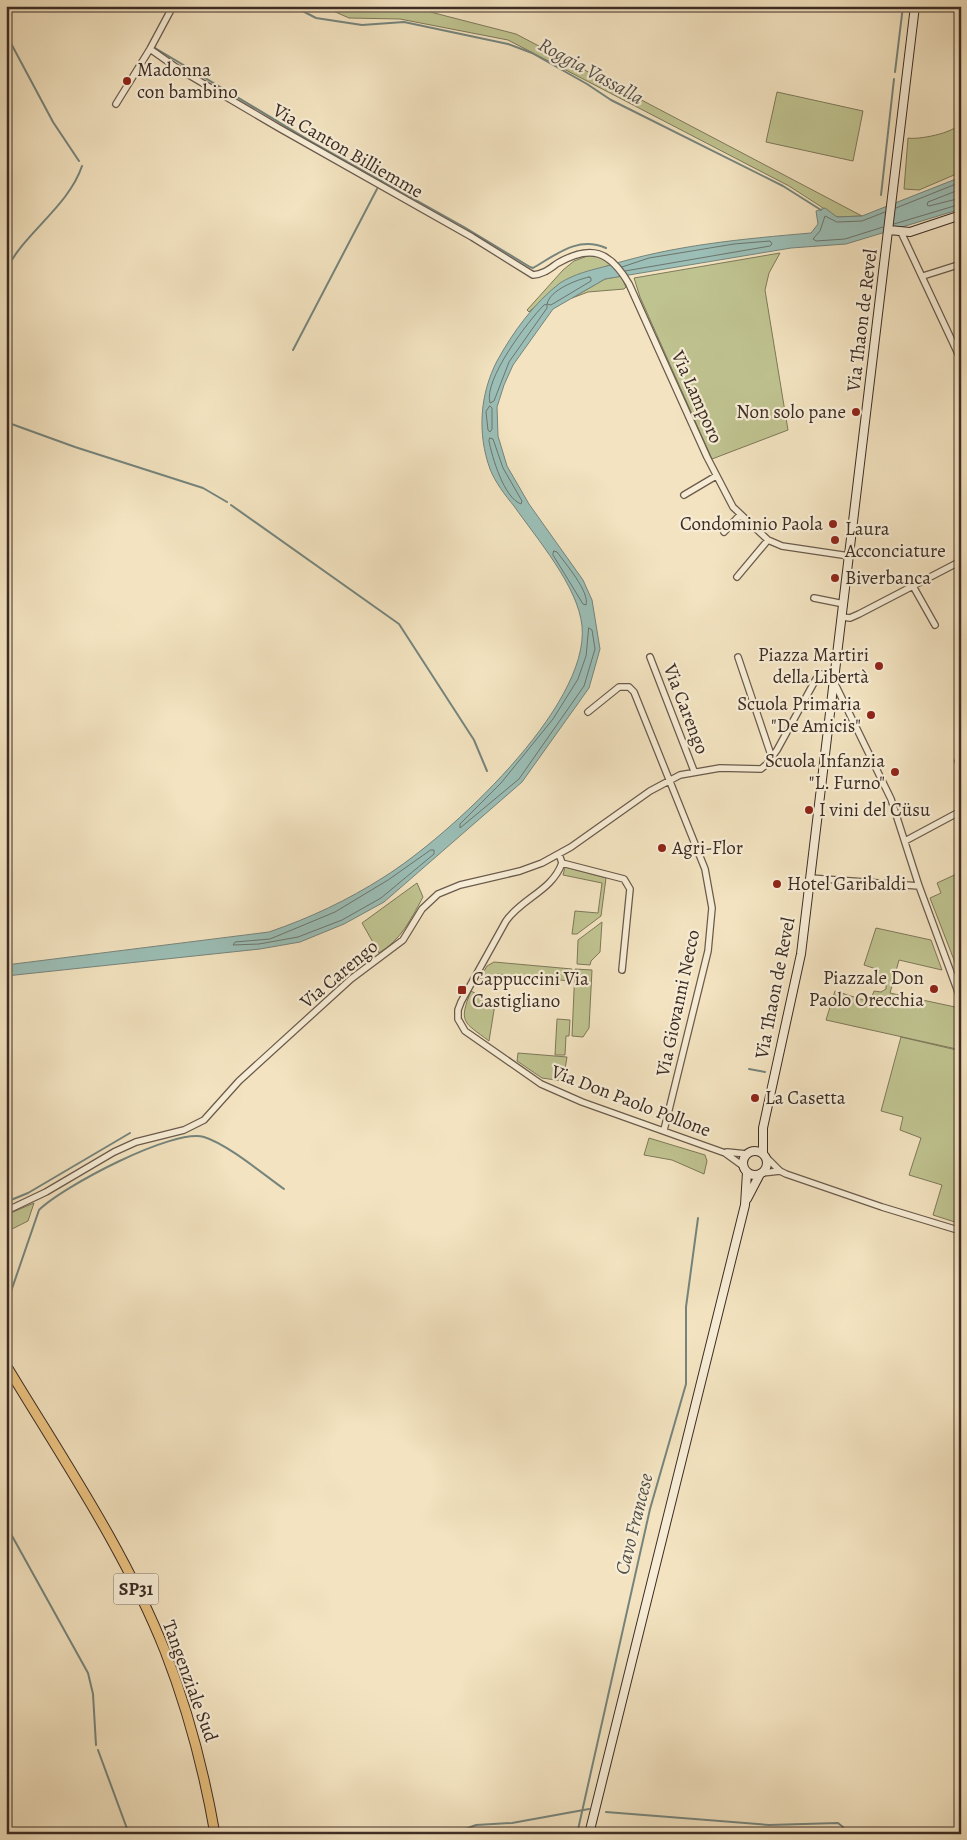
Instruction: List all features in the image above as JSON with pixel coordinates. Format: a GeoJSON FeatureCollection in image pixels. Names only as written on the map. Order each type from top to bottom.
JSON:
{"type":"FeatureCollection","features":[{"type":"Feature","properties":{"kind":"main road","name":"Via Thaon de Revel"},"geometry":{"type":"LineString","coordinates":[[765,1156],[763,1128],[801,954],[835,684],[915,6]]}},
{"type":"Feature","properties":{"kind":"main road"},"geometry":{"type":"LineString","coordinates":[[889,229],[910,232],[961,215]]}},
{"type":"Feature","properties":{"kind":"main road","name":"Via Thaon de Revel"},"geometry":{"type":"LineString","coordinates":[[749,1152],[763,1128]]}},
{"type":"Feature","properties":{"kind":"main road"},"geometry":{"type":"LineString","coordinates":[[589,1834],[746,1201],[767,1167],[765,1156],[758,1151],[749,1152],[743,1158],[746,1201]]}},
{"type":"Feature","properties":{"kind":"main road"},"geometry":{"type":"LineString","coordinates":[[745,1169],[752,1175],[761,1174]]}},
{"type":"Feature","properties":{"kind":"main road","name":"Tangenziale Sud"},"geometry":{"type":"LineString","coordinates":[[6,1365],[101,1521],[160,1641],[196,1741],[215,1834]]}},
{"type":"Feature","properties":{"kind":"street"},"geometry":{"type":"LineString","coordinates":[[116,104],[150,49],[173,6]]}},
{"type":"Feature","properties":{"kind":"street","name":"Via Canton Billiemme"},"geometry":{"type":"LineString","coordinates":[[150,49],[177,68],[472,237],[533,275]]}},
{"type":"Feature","properties":{"kind":"street"},"geometry":{"type":"LineString","coordinates":[[901,232],[961,360]]}},
{"type":"Feature","properties":{"kind":"street","name":"Via Lamporo"},"geometry":{"type":"LineString","coordinates":[[533,275],[540,274],[568,258],[587,251],[596,252],[613,261],[629,284],[716,476],[733,507],[768,540],[796,549],[849,556]]}},
{"type":"Feature","properties":{"kind":"street"},"geometry":{"type":"LineString","coordinates":[[923,276],[961,264]]}},
{"type":"Feature","properties":{"kind":"street"},"geometry":{"type":"LineString","coordinates":[[684,495],[716,476]]}},
{"type":"Feature","properties":{"kind":"street"},"geometry":{"type":"LineString","coordinates":[[724,532],[740,514]]}},
{"type":"Feature","properties":{"kind":"street"},"geometry":{"type":"LineString","coordinates":[[737,577],[768,540]]}},
{"type":"Feature","properties":{"kind":"street"},"geometry":{"type":"LineString","coordinates":[[842,618],[850,618],[859,614],[959,562],[961,572]]}},
{"type":"Feature","properties":{"kind":"street"},"geometry":{"type":"LineString","coordinates":[[913,586],[935,625]]}},
{"type":"Feature","properties":{"kind":"street"},"geometry":{"type":"LineString","coordinates":[[814,598],[844,604]]}},
{"type":"Feature","properties":{"kind":"street","name":"Via Carengo"},"geometry":{"type":"LineString","coordinates":[[650,657],[694,771]]}},
{"type":"Feature","properties":{"kind":"street"},"geometry":{"type":"LineString","coordinates":[[738,657],[772,758]]}},
{"type":"Feature","properties":{"kind":"street"},"geometry":{"type":"LineString","coordinates":[[772,758],[816,679],[821,674],[836,674]]}},
{"type":"Feature","properties":{"kind":"street"},"geometry":{"type":"LineString","coordinates":[[835,684],[891,799],[919,886],[961,1000]]}},
{"type":"Feature","properties":{"kind":"street","name":"Via Giovanni Necco"},"geometry":{"type":"LineString","coordinates":[[588,712],[619,687],[628,687],[634,692],[705,869],[712,908],[708,951],[664,1130]]}},
{"type":"Feature","properties":{"kind":"street","name":"Via Carengo"},"geometry":{"type":"LineString","coordinates":[[6,1211],[46,1192],[114,1152],[136,1142],[184,1130],[204,1120],[240,1081],[351,979],[403,940],[422,909],[438,894],[460,885],[520,872],[559,854],[670,780],[694,771],[720,768],[761,769],[772,758]]}},
{"type":"Feature","properties":{"kind":"street"},"geometry":{"type":"LineString","coordinates":[[905,841],[961,811]]}},
{"type":"Feature","properties":{"kind":"street"},"geometry":{"type":"LineString","coordinates":[[559,854],[562,863],[624,879],[630,889],[622,970]]}},
{"type":"Feature","properties":{"kind":"street","name":"Via Don Paolo Pollone"},"geometry":{"type":"LineString","coordinates":[[562,863],[554,878],[538,895],[511,914],[506,920],[461,1002],[458,1010],[458,1020],[465,1031],[541,1084],[582,1102],[725,1153],[745,1169]]}},
{"type":"Feature","properties":{"kind":"street"},"geometry":{"type":"LineString","coordinates":[[810,878],[919,886]]}},
{"type":"Feature","properties":{"kind":"street","name":"Via Don Paolo Pollone"},"geometry":{"type":"LineString","coordinates":[[725,1153],[749,1152]]}},
{"type":"Feature","properties":{"kind":"street"},"geometry":{"type":"LineString","coordinates":[[765,1156],[780,1171],[882,1207],[961,1231]]}},
{"type":"Feature","properties":{"kind":"street"},"geometry":{"type":"LineString","coordinates":[[761,1174],[780,1171]]}},
{"type":"Feature","properties":{"kind":"green space"},"geometry":{"type":"Polygon","coordinates":[[[322,6],[407,6],[516,34],[862,216],[837,217],[789,186],[508,40],[400,19],[349,18],[322,6]]]}},
{"type":"Feature","properties":{"kind":"green space"},"geometry":{"type":"Polygon","coordinates":[[[777,92],[863,111],[853,161],[766,142],[777,92]]]}},
{"type":"Feature","properties":{"kind":"green space"},"geometry":{"type":"Polygon","coordinates":[[[961,111],[961,172],[919,190],[904,189],[908,138],[927,137],[956,127],[960,121],[961,111]]]}},
{"type":"Feature","properties":{"kind":"green space"},"geometry":{"type":"Polygon","coordinates":[[[780,253],[769,273],[765,290],[788,430],[712,459],[640,297],[634,278],[780,253]]]}},
{"type":"Feature","properties":{"kind":"green space"},"geometry":{"type":"Polygon","coordinates":[[[590,255],[601,257],[610,265],[563,282],[529,312],[527,310],[563,270],[574,261],[590,255]]]}},
{"type":"Feature","properties":{"kind":"green space"},"geometry":{"type":"Polygon","coordinates":[[[621,276],[626,287],[624,289],[588,292],[572,298],[605,279],[621,276]]]}},
{"type":"Feature","properties":{"kind":"green space"},"geometry":{"type":"Polygon","coordinates":[[[565,867],[606,878],[601,916],[577,934],[572,934],[575,911],[598,913],[602,883],[563,875],[565,867]]]}},
{"type":"Feature","properties":{"kind":"green space"},"geometry":{"type":"Polygon","coordinates":[[[961,872],[961,978],[930,898],[941,893],[937,883],[961,872]]]}},
{"type":"Feature","properties":{"kind":"green space"},"geometry":{"type":"Polygon","coordinates":[[[417,883],[423,897],[419,905],[399,935],[387,948],[379,953],[362,923],[417,883]]]}},
{"type":"Feature","properties":{"kind":"green space"},"geometry":{"type":"Polygon","coordinates":[[[602,922],[600,952],[591,961],[590,965],[577,964],[578,940],[602,922]]]}},
{"type":"Feature","properties":{"kind":"green space"},"geometry":{"type":"Polygon","coordinates":[[[876,928],[931,940],[942,970],[899,960],[890,993],[955,1007],[961,1026],[961,1050],[826,1020],[835,991],[870,1002],[874,991],[881,992],[886,989],[886,985],[877,977],[879,970],[864,965],[876,928]]]}},
{"type":"Feature","properties":{"kind":"green space"},"geometry":{"type":"Polygon","coordinates":[[[494,962],[572,969],[570,981],[497,974],[497,980],[480,978],[487,966],[494,962]]]}},
{"type":"Feature","properties":{"kind":"green space"},"geometry":{"type":"Polygon","coordinates":[[[575,969],[592,970],[589,1028],[583,1037],[572,1036],[575,969]]]}},
{"type":"Feature","properties":{"kind":"green space"},"geometry":{"type":"Polygon","coordinates":[[[471,991],[495,1004],[489,1041],[469,1025],[464,1016],[471,991]]]}},
{"type":"Feature","properties":{"kind":"green space"},"geometry":{"type":"Polygon","coordinates":[[[557,1019],[570,1020],[569,1036],[566,1036],[565,1055],[555,1055],[557,1019]]]}},
{"type":"Feature","properties":{"kind":"green space"},"geometry":{"type":"Polygon","coordinates":[[[901,1037],[961,1051],[961,1224],[933,1215],[942,1185],[909,1175],[921,1138],[900,1130],[903,1117],[881,1111],[901,1037]]]}},
{"type":"Feature","properties":{"kind":"green space"},"geometry":{"type":"Polygon","coordinates":[[[518,1053],[567,1057],[563,1081],[542,1078],[517,1061],[518,1053]]]}},
{"type":"Feature","properties":{"kind":"green space"},"geometry":{"type":"Polygon","coordinates":[[[649,1138],[705,1155],[707,1161],[704,1174],[672,1160],[644,1155],[649,1138]]]}},
{"type":"Feature","properties":{"kind":"green space"},"geometry":{"type":"Polygon","coordinates":[[[34,1203],[28,1221],[6,1232],[6,1215],[34,1203]]]}},
{"type":"Feature","properties":{"kind":"water"},"geometry":{"type":"Polygon","coordinates":[[[961,177],[961,209],[846,244],[791,248],[605,279],[553,309],[513,365],[504,385],[497,407],[498,436],[507,466],[529,504],[583,580],[592,600],[600,649],[589,688],[522,782],[384,902],[344,924],[300,942],[260,949],[6,976],[6,965],[269,932],[328,908],[384,877],[443,832],[510,767],[540,730],[563,694],[578,658],[582,626],[579,611],[565,579],[492,474],[483,442],[482,414],[487,387],[497,361],[525,319],[550,291],[565,280],[577,275],[657,253],[734,241],[811,233],[818,224],[816,211],[825,208],[837,217],[862,216],[961,177]]]}},
{"type":"Feature","properties":{"kind":"waterway","name":"Roggia Vassalla"},"geometry":{"type":"LineString","coordinates":[[293,6],[316,18],[362,25],[404,22],[508,44],[532,53],[611,100],[783,186],[821,210]]}},
{"type":"Feature","properties":{"kind":"waterway"},"geometry":{"type":"LineString","coordinates":[[895,72],[903,6]]}},
{"type":"Feature","properties":{"kind":"waterway"},"geometry":{"type":"LineString","coordinates":[[6,34],[53,122],[79,161]]}},
{"type":"Feature","properties":{"kind":"waterway"},"geometry":{"type":"LineString","coordinates":[[154,46],[312,142],[464,227],[530,267],[533,268],[559,252],[577,245],[596,245],[606,248]]}},
{"type":"Feature","properties":{"kind":"waterway"},"geometry":{"type":"LineString","coordinates":[[881,195],[894,79]]}},
{"type":"Feature","properties":{"kind":"waterway"},"geometry":{"type":"LineString","coordinates":[[6,270],[24,243],[67,194],[82,166]]}},
{"type":"Feature","properties":{"kind":"waterway"},"geometry":{"type":"LineString","coordinates":[[293,350],[377,189]]}},
{"type":"Feature","properties":{"kind":"waterway"},"geometry":{"type":"LineString","coordinates":[[6,422],[75,447],[203,488],[227,502]]}},
{"type":"Feature","properties":{"kind":"waterway"},"geometry":{"type":"LineString","coordinates":[[231,505],[399,624],[474,740],[487,771]]}},
{"type":"Feature","properties":{"kind":"waterway"},"geometry":{"type":"LineString","coordinates":[[749,1069],[765,1072]]}},
{"type":"Feature","properties":{"kind":"waterway"},"geometry":{"type":"LineString","coordinates":[[6,1202],[28,1193],[130,1133]]}},
{"type":"Feature","properties":{"kind":"waterway"},"geometry":{"type":"LineString","coordinates":[[6,1306],[39,1210],[51,1200],[93,1174],[144,1150],[168,1141],[189,1137],[204,1137],[234,1153],[284,1189]]}},
{"type":"Feature","properties":{"kind":"waterway","name":"Cavo Francese"},"geometry":{"type":"LineString","coordinates":[[577,1834],[650,1509],[686,1384],[686,1307],[698,1218]]}},
{"type":"Feature","properties":{"kind":"waterway"},"geometry":{"type":"LineString","coordinates":[[6,1525],[88,1673],[93,1694],[96,1745]]}},
{"type":"Feature","properties":{"kind":"waterway"},"geometry":{"type":"LineString","coordinates":[[98,1750],[129,1834]]}},
{"type":"Feature","properties":{"kind":"waterway"},"geometry":{"type":"LineString","coordinates":[[452,1834],[476,1825],[512,1823],[589,1809]]}},
{"type":"Feature","properties":{"kind":"waterway"},"geometry":{"type":"LineString","coordinates":[[606,1812],[769,1825],[838,1823],[843,1827],[844,1834]]}},
{"type":"Feature","properties":{"kind":"place","name":"Madonna con bambino"},"geometry":{"type":"Point","coordinates":[127,81]}},
{"type":"Feature","properties":{"kind":"place","name":"Non solo pane"},"geometry":{"type":"Point","coordinates":[856,412]}},
{"type":"Feature","properties":{"kind":"place","name":"Condominio Paola"},"geometry":{"type":"Point","coordinates":[833,524]}},
{"type":"Feature","properties":{"kind":"place","name":"Laura Acconciature"},"geometry":{"type":"Point","coordinates":[835,540]}},
{"type":"Feature","properties":{"kind":"place","name":"Biverbanca"},"geometry":{"type":"Point","coordinates":[835,578]}},
{"type":"Feature","properties":{"kind":"place","name":"Piazza Martiri della Libertà"},"geometry":{"type":"Point","coordinates":[879,666]}},
{"type":"Feature","properties":{"kind":"place","name":"Scuola Primaria \"De Amicis\""},"geometry":{"type":"Point","coordinates":[871,715]}},
{"type":"Feature","properties":{"kind":"place","name":"Scuola Infanzia \"L. Furno\""},"geometry":{"type":"Point","coordinates":[895,772]}},
{"type":"Feature","properties":{"kind":"place","name":"I vini del Cüsu"},"geometry":{"type":"Point","coordinates":[809,810]}},
{"type":"Feature","properties":{"kind":"place","name":"Agri-Flor"},"geometry":{"type":"Point","coordinates":[662,848]}},
{"type":"Feature","properties":{"kind":"place","name":"Hotel Garibaldi"},"geometry":{"type":"Point","coordinates":[777,884]}},
{"type":"Feature","properties":{"kind":"place","name":"Piazzale Don Paolo Orecchia"},"geometry":{"type":"Point","coordinates":[934,989]}},
{"type":"Feature","properties":{"kind":"place","name":"Cappuccini Via Castigliano"},"geometry":{"type":"Point","coordinates":[462,990]}},
{"type":"Feature","properties":{"kind":"place","name":"La Casetta"},"geometry":{"type":"Point","coordinates":[755,1098]}}]}
